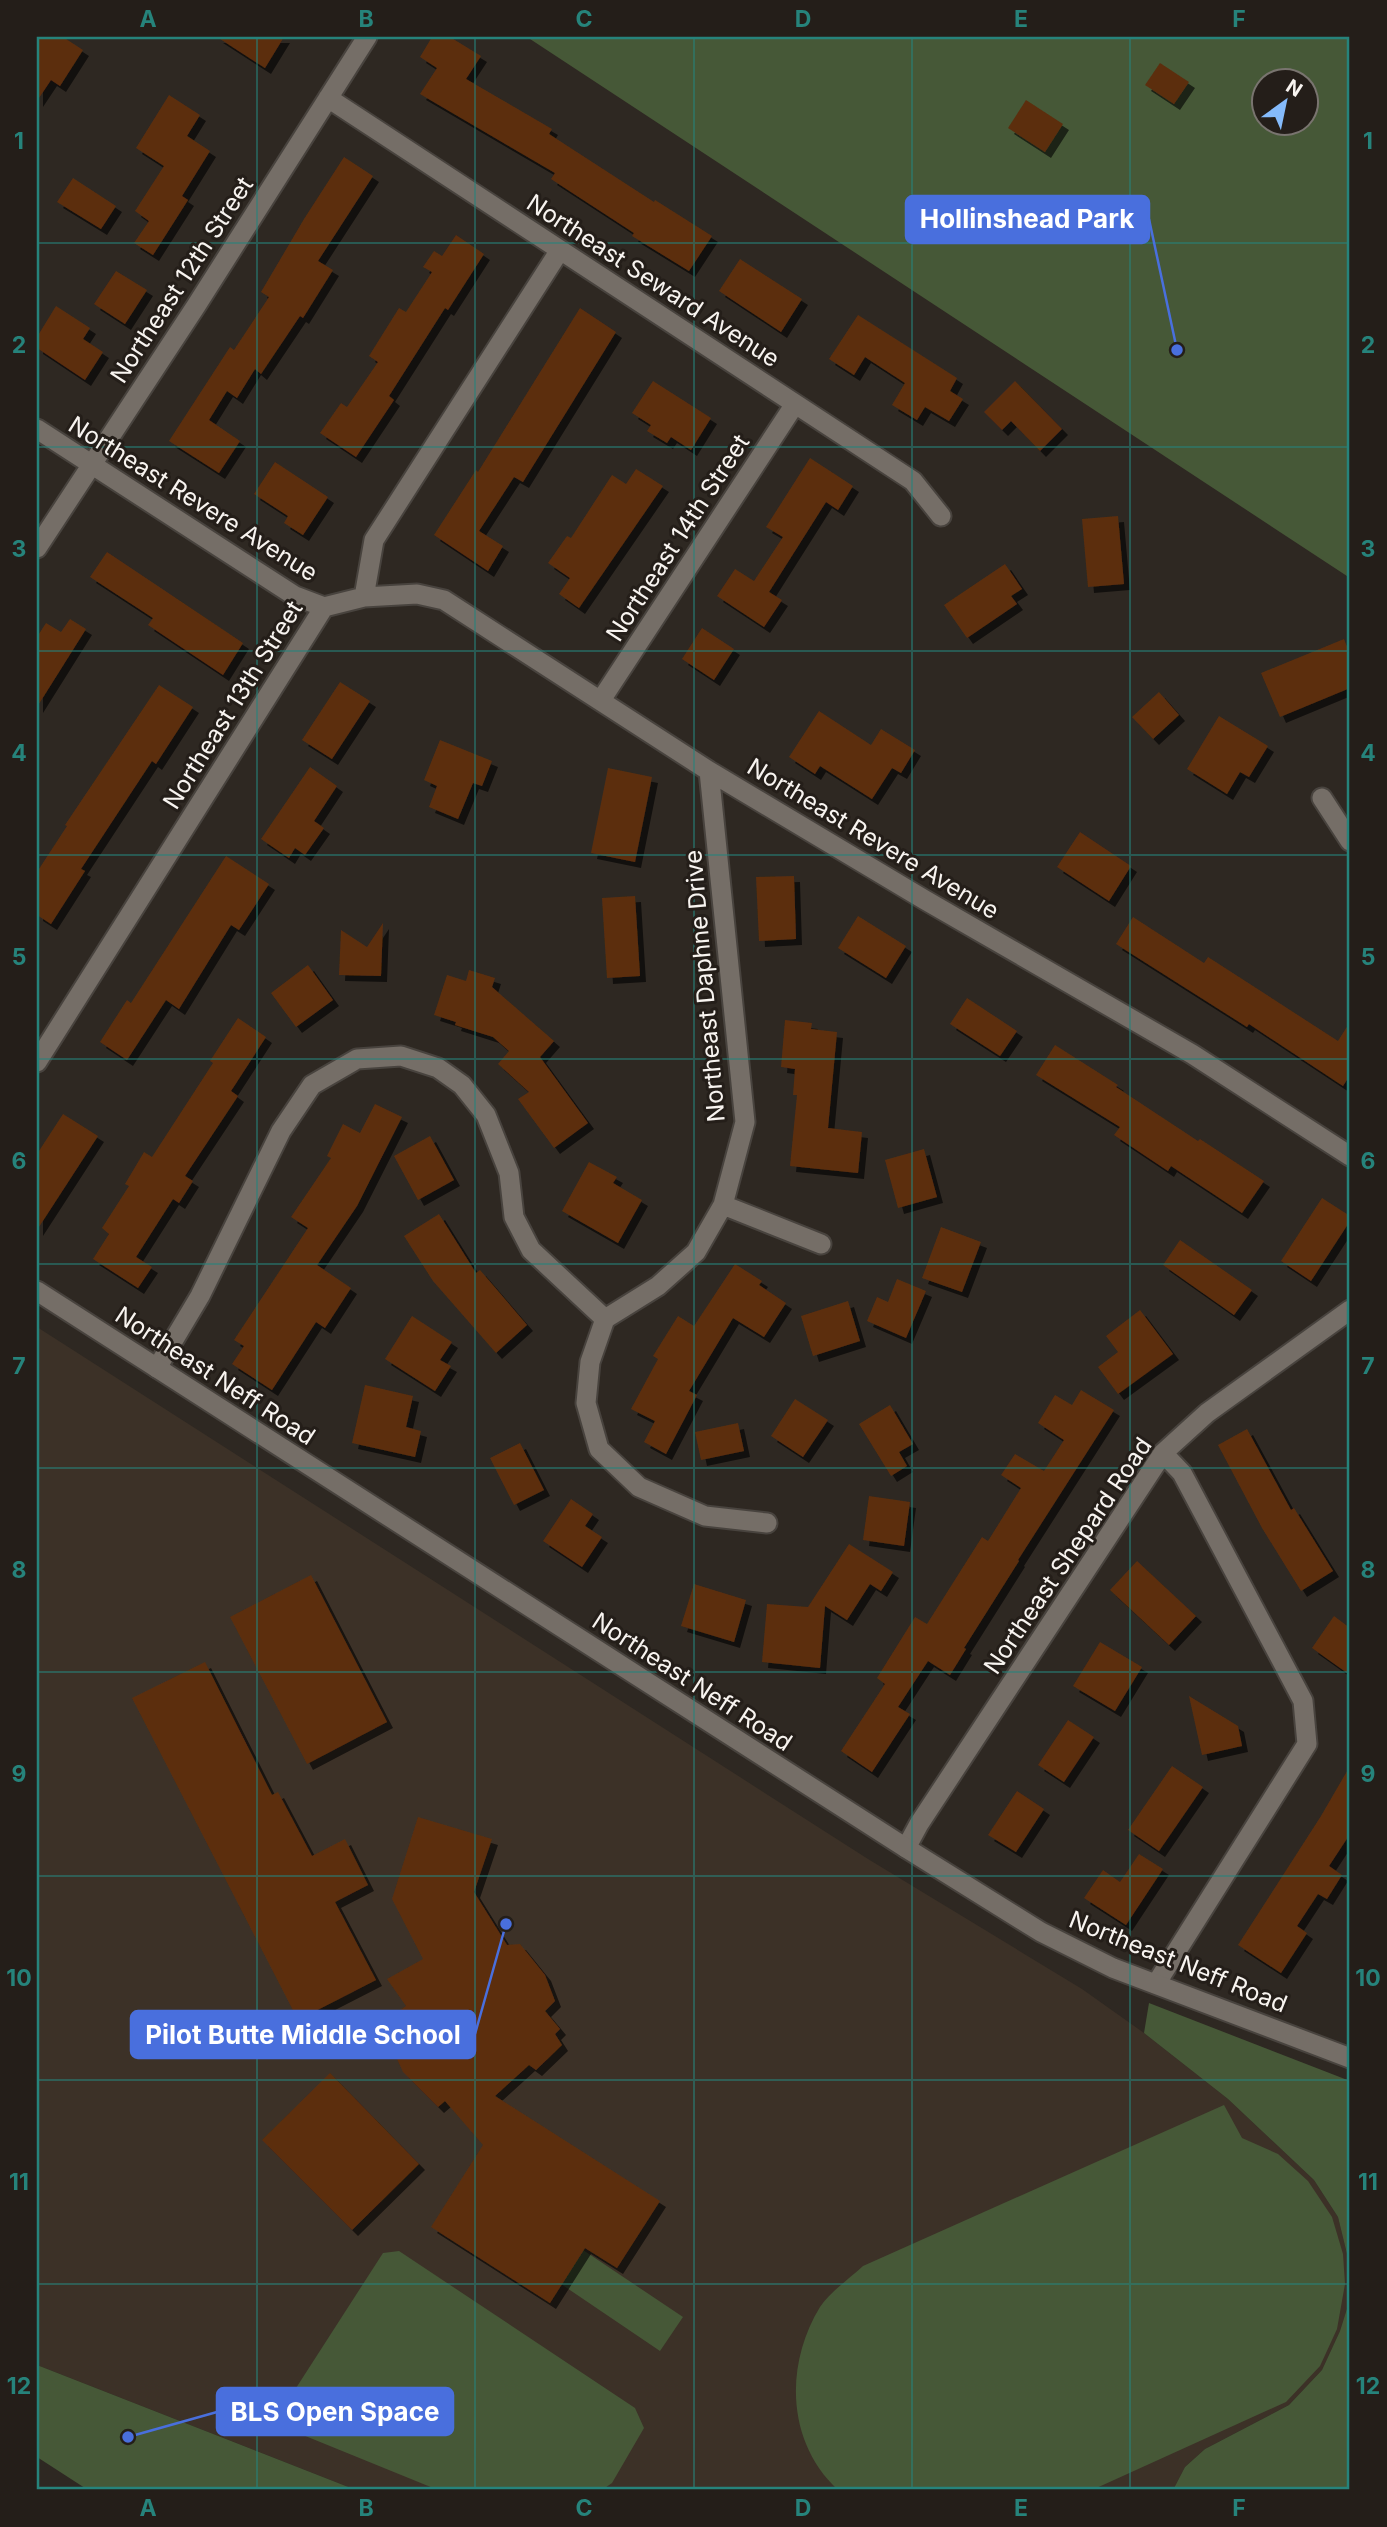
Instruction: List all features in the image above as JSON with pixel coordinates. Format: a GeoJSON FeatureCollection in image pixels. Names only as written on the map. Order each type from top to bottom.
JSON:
{"type":"FeatureCollection","features":[{"type":"Feature","properties":{"kind":"street","name":"Northeast 12th Street"},"geometry":{"type":"LineString","coordinates":[[37,548],[196,306],[367,37]]}},
{"type":"Feature","properties":{"kind":"street","name":"Northeast Seward Avenue"},"geometry":{"type":"LineString","coordinates":[[328,98],[913,481],[941,516]]}},
{"type":"Feature","properties":{"kind":"street"},"geometry":{"type":"LineString","coordinates":[[364,597],[374,540],[560,250]]}},
{"type":"Feature","properties":{"kind":"street","name":"Northeast 14th Street"},"geometry":{"type":"LineString","coordinates":[[601,700],[795,404]]}},
{"type":"Feature","properties":{"kind":"street","name":"Northeast Revere Avenue"},"geometry":{"type":"LineString","coordinates":[[37,429],[295,596],[324,607]]}},
{"type":"Feature","properties":{"kind":"street","name":"Northeast Revere Avenue"},"geometry":{"type":"LineString","coordinates":[[364,597],[417,594],[444,600],[709,771],[925,900],[1192,1054],[1350,1156]]}},
{"type":"Feature","properties":{"kind":"street","name":"Northeast 13th Street"},"geometry":{"type":"LineString","coordinates":[[37,1062],[324,607],[364,597]]}},
{"type":"Feature","properties":{"kind":"street","name":"Northeast Daphne Drive"},"geometry":{"type":"LineString","coordinates":[[605,1319],[658,1286],[696,1252],[723,1205],[745,1122],[709,771]]}},
{"type":"Feature","properties":{"kind":"street"},"geometry":{"type":"LineString","coordinates":[[1322,798],[1350,841]]}},
{"type":"Feature","properties":{"kind":"street"},"geometry":{"type":"LineString","coordinates":[[157,1368],[200,1296],[281,1130],[312,1085],[357,1059],[401,1056],[438,1068],[462,1085],[486,1115],[509,1173],[514,1217],[531,1250],[605,1319],[590,1362],[586,1403],[599,1449],[639,1487],[650,1492],[705,1516],[768,1524]]}},
{"type":"Feature","properties":{"kind":"street"},"geometry":{"type":"LineString","coordinates":[[723,1205],[821,1244]]}},
{"type":"Feature","properties":{"kind":"street","name":"Northeast Neff Road"},"geometry":{"type":"LineString","coordinates":[[37,1291],[1041,1932],[1114,1968],[1350,2058]]}},
{"type":"Feature","properties":{"kind":"street","name":"Northeast Shepard Road"},"geometry":{"type":"LineString","coordinates":[[906,1848],[919,1824],[1163,1453],[1207,1413],[1350,1310]]}},
{"type":"Feature","properties":{"kind":"street"},"geometry":{"type":"LineString","coordinates":[[1156,1984],[1307,1744],[1303,1701],[1182,1473],[1163,1453]]}},
{"type":"Feature","properties":{"kind":"shaded area"},"geometry":{"type":"Polygon","coordinates":[[[37,1327],[868,1859],[1082,1989],[1144,2033],[1228,2099],[1314,2180],[1338,2217],[1347,2254],[1350,2299],[1340,2331],[1322,2370],[1289,2405],[1205,2449],[1185,2467],[1173,2490],[356,2490],[37,2365],[37,1327]]]}},
{"type":"Feature","properties":{"kind":"green space"},"geometry":{"type":"Polygon","coordinates":[[[527,37],[1350,37],[1350,578],[527,37]]]}},
{"type":"Feature","properties":{"kind":"green space"},"geometry":{"type":"Polygon","coordinates":[[[1149,2003],[1350,2081],[1350,2299],[1347,2254],[1338,2217],[1314,2180],[1228,2099],[1144,2033],[1149,2003]]]}},
{"type":"Feature","properties":{"kind":"green space"},"geometry":{"type":"Polygon","coordinates":[[[1224,2105],[1242,2138],[1278,2154],[1308,2181],[1332,2217],[1343,2254],[1345,2284],[1337,2329],[1320,2366],[1286,2402],[1092,2490],[838,2490],[821,2471],[809,2450],[800,2427],[796,2403],[800,2354],[808,2330],[829,2296],[863,2266],[1224,2105]]]}},
{"type":"Feature","properties":{"kind":"green space"},"geometry":{"type":"Polygon","coordinates":[[[583,2250],[683,2317],[660,2351],[561,2284],[583,2250]]]}},
{"type":"Feature","properties":{"kind":"green space"},"geometry":{"type":"Polygon","coordinates":[[[399,2251],[635,2408],[644,2428],[612,2483],[602,2490],[438,2490],[298,2433],[278,2416],[383,2253],[399,2251]]]}},
{"type":"Feature","properties":{"kind":"green space"},"geometry":{"type":"Polygon","coordinates":[[[1350,2299],[1350,2490],[1173,2490],[1185,2467],[1205,2449],[1289,2405],[1322,2370],[1340,2331],[1350,2299]]]}},
{"type":"Feature","properties":{"kind":"green space"},"geometry":{"type":"Polygon","coordinates":[[[37,2365],[356,2490],[88,2490],[37,2457],[37,2365]]]}},
{"type":"Feature","properties":{"kind":"building"},"geometry":{"type":"Polygon","coordinates":[[[37,37],[63,37],[83,50],[60,86],[51,80],[37,101],[37,37]]]}},
{"type":"Feature","properties":{"kind":"building"},"geometry":{"type":"Polygon","coordinates":[[[217,37],[284,37],[265,68],[217,37]]]}},
{"type":"Feature","properties":{"kind":"building"},"geometry":{"type":"Polygon","coordinates":[[[432,37],[450,37],[481,56],[466,79],[552,129],[549,134],[712,236],[689,271],[632,236],[634,233],[551,179],[555,173],[420,94],[437,68],[420,57],[432,37]]]}},
{"type":"Feature","properties":{"kind":"building"},"geometry":{"type":"Polygon","coordinates":[[[1160,63],[1189,82],[1174,104],[1145,85],[1160,63]]]}},
{"type":"Feature","properties":{"kind":"building"},"geometry":{"type":"Polygon","coordinates":[[[169,95],[200,115],[187,136],[210,151],[182,196],[188,200],[153,255],[134,243],[149,221],[135,211],[164,166],[136,148],[169,95]]]}},
{"type":"Feature","properties":{"kind":"building"},"geometry":{"type":"Polygon","coordinates":[[[1026,100],[1063,124],[1045,152],[1008,128],[1026,100]]]}},
{"type":"Feature","properties":{"kind":"building"},"geometry":{"type":"Polygon","coordinates":[[[344,157],[373,176],[318,261],[333,270],[303,318],[300,316],[261,374],[255,369],[237,398],[227,391],[209,420],[240,441],[219,473],[169,441],[230,347],[234,350],[269,297],[261,292],[344,157]]]}},
{"type":"Feature","properties":{"kind":"building"},"geometry":{"type":"Polygon","coordinates":[[[73,178],[116,206],[101,229],[57,202],[73,178]]]}},
{"type":"Feature","properties":{"kind":"building"},"geometry":{"type":"Polygon","coordinates":[[[456,235],[484,254],[448,310],[445,308],[389,396],[394,400],[356,457],[320,433],[341,403],[347,407],[378,362],[369,356],[399,308],[406,312],[432,272],[423,267],[434,251],[442,256],[456,235]]]}},
{"type":"Feature","properties":{"kind":"building"},"geometry":{"type":"Polygon","coordinates":[[[740,259],[802,299],[781,332],[719,291],[740,259]]]}},
{"type":"Feature","properties":{"kind":"building"},"geometry":{"type":"Polygon","coordinates":[[[116,271],[147,290],[125,324],[94,304],[116,271]]]}},
{"type":"Feature","properties":{"kind":"building"},"geometry":{"type":"Polygon","coordinates":[[[56,306],[90,328],[83,339],[103,352],[85,380],[37,348],[37,337],[56,306]]]}},
{"type":"Feature","properties":{"kind":"building"},"geometry":{"type":"Polygon","coordinates":[[[580,308],[616,332],[523,482],[514,477],[479,531],[503,546],[488,571],[434,535],[476,470],[478,472],[580,308]]]}},
{"type":"Feature","properties":{"kind":"building"},"geometry":{"type":"Polygon","coordinates":[[[858,315],[957,378],[950,391],[963,399],[949,421],[925,407],[917,420],[892,405],[905,383],[865,357],[854,375],[829,359],[858,315]]]}},
{"type":"Feature","properties":{"kind":"building"},"geometry":{"type":"Polygon","coordinates":[[[653,381],[711,418],[691,450],[671,437],[667,443],[647,431],[651,425],[632,413],[653,381]]]}},
{"type":"Feature","properties":{"kind":"building"},"geometry":{"type":"Polygon","coordinates":[[[1015,381],[1062,429],[1040,451],[1011,421],[1002,430],[984,412],[1015,381]]]}},
{"type":"Feature","properties":{"kind":"building"},"geometry":{"type":"Polygon","coordinates":[[[810,458],[853,486],[838,510],[826,502],[769,592],[782,600],[764,627],[717,596],[735,569],[754,581],[783,537],[766,527],[810,458]]]}},
{"type":"Feature","properties":{"kind":"building"},"geometry":{"type":"Polygon","coordinates":[[[275,462],[328,497],[303,535],[284,523],[288,516],[254,494],[275,462]]]}},
{"type":"Feature","properties":{"kind":"building"},"geometry":{"type":"Polygon","coordinates":[[[636,469],[663,486],[579,608],[559,594],[570,578],[548,563],[567,536],[571,538],[612,475],[626,484],[636,469]]]}},
{"type":"Feature","properties":{"kind":"building"},"geometry":{"type":"Polygon","coordinates":[[[1118,516],[1124,584],[1088,587],[1082,519],[1118,516]]]}},
{"type":"Feature","properties":{"kind":"building"},"geometry":{"type":"Polygon","coordinates":[[[107,552],[243,643],[223,675],[148,625],[153,618],[90,577],[107,552]]]}},
{"type":"Feature","properties":{"kind":"building"},"geometry":{"type":"Polygon","coordinates":[[[1005,564],[1022,589],[1011,596],[1017,604],[967,638],[944,605],[1005,564]]]}},
{"type":"Feature","properties":{"kind":"building"},"geometry":{"type":"Polygon","coordinates":[[[70,619],[86,629],[37,707],[37,637],[46,623],[61,632],[70,619]]]}},
{"type":"Feature","properties":{"kind":"building"},"geometry":{"type":"Polygon","coordinates":[[[702,628],[734,649],[714,680],[682,659],[702,628]]]}},
{"type":"Feature","properties":{"kind":"building"},"geometry":{"type":"Polygon","coordinates":[[[1344,639],[1350,654],[1350,688],[1280,717],[1261,673],[1344,639]]]}},
{"type":"Feature","properties":{"kind":"building"},"geometry":{"type":"Polygon","coordinates":[[[340,682],[370,701],[332,759],[302,740],[340,682]]]}},
{"type":"Feature","properties":{"kind":"building"},"geometry":{"type":"Polygon","coordinates":[[[159,685],[193,707],[156,764],[152,761],[81,869],[85,871],[51,924],[37,915],[37,872],[67,826],[65,825],[159,685]]]}},
{"type":"Feature","properties":{"kind":"building"},"geometry":{"type":"Polygon","coordinates":[[[1159,692],[1179,715],[1153,739],[1132,717],[1159,692]]]}},
{"type":"Feature","properties":{"kind":"building"},"geometry":{"type":"Polygon","coordinates":[[[819,711],[871,745],[881,729],[915,750],[901,773],[892,768],[872,799],[820,766],[815,774],[789,757],[819,711]]]}},
{"type":"Feature","properties":{"kind":"building"},"geometry":{"type":"Polygon","coordinates":[[[1219,716],[1268,746],[1249,777],[1240,772],[1227,794],[1187,769],[1219,716]]]}},
{"type":"Feature","properties":{"kind":"building"},"geometry":{"type":"Polygon","coordinates":[[[440,740],[492,761],[482,786],[473,783],[458,819],[429,807],[437,786],[424,780],[440,740]]]}},
{"type":"Feature","properties":{"kind":"building"},"geometry":{"type":"Polygon","coordinates":[[[310,767],[337,786],[314,821],[324,828],[305,855],[295,848],[289,858],[261,839],[310,767]]]}},
{"type":"Feature","properties":{"kind":"building"},"geometry":{"type":"Polygon","coordinates":[[[608,768],[652,777],[635,862],[591,853],[608,768]]]}},
{"type":"Feature","properties":{"kind":"building"},"geometry":{"type":"Polygon","coordinates":[[[1080,832],[1131,866],[1109,901],[1057,867],[1080,832]]]}},
{"type":"Feature","properties":{"kind":"building"},"geometry":{"type":"Polygon","coordinates":[[[226,856],[269,884],[239,930],[231,925],[179,1009],[166,1000],[127,1060],[100,1042],[127,1000],[131,1003],[226,856]]]}},
{"type":"Feature","properties":{"kind":"building"},"geometry":{"type":"Polygon","coordinates":[[[794,876],[796,939],[759,941],[756,877],[794,876]]]}},
{"type":"Feature","properties":{"kind":"building"},"geometry":{"type":"Polygon","coordinates":[[[635,896],[640,976],[607,978],[602,898],[635,896]]]}},
{"type":"Feature","properties":{"kind":"building"},"geometry":{"type":"Polygon","coordinates":[[[858,916],[906,946],[886,978],[838,948],[858,916]]]}},
{"type":"Feature","properties":{"kind":"building"},"geometry":{"type":"Polygon","coordinates":[[[1133,917],[1204,963],[1208,957],[1338,1041],[1350,1022],[1350,1075],[1343,1086],[1249,1024],[1247,1027],[1116,944],[1133,917]]]}},
{"type":"Feature","properties":{"kind":"building"},"geometry":{"type":"Polygon","coordinates":[[[383,923],[381,976],[339,975],[341,930],[367,947],[383,923]]]}},
{"type":"Feature","properties":{"kind":"building"},"geometry":{"type":"Polygon","coordinates":[[[308,965],[333,1000],[296,1027],[271,993],[308,965]]]}},
{"type":"Feature","properties":{"kind":"building"},"geometry":{"type":"Polygon","coordinates":[[[469,970],[495,978],[492,987],[554,1041],[540,1057],[588,1123],[554,1148],[518,1099],[529,1092],[498,1064],[509,1051],[493,1037],[434,1015],[447,975],[466,981],[469,970]]]}},
{"type":"Feature","properties":{"kind":"building"},"geometry":{"type":"Polygon","coordinates":[[[967,998],[1017,1031],[1000,1056],[950,1024],[967,998]]]}},
{"type":"Feature","properties":{"kind":"building"},"geometry":{"type":"Polygon","coordinates":[[[238,1018],[266,1037],[231,1091],[238,1096],[185,1176],[193,1181],[179,1203],[173,1199],[136,1257],[152,1267],[138,1288],[93,1259],[109,1234],[102,1228],[129,1186],[125,1184],[144,1152],[152,1157],[213,1063],[210,1061],[238,1018]]]}},
{"type":"Feature","properties":{"kind":"building"},"geometry":{"type":"Polygon","coordinates":[[[785,1020],[812,1023],[811,1029],[837,1032],[828,1128],[862,1132],[858,1173],[790,1166],[797,1095],[793,1095],[795,1069],[781,1067],[785,1020]]]}},
{"type":"Feature","properties":{"kind":"building"},"geometry":{"type":"Polygon","coordinates":[[[1055,1045],[1198,1141],[1200,1139],[1264,1181],[1242,1213],[1171,1166],[1168,1171],[1114,1135],[1120,1127],[1036,1075],[1055,1045]]]}},
{"type":"Feature","properties":{"kind":"building"},"geometry":{"type":"Polygon","coordinates":[[[375,1104],[402,1117],[357,1206],[317,1265],[351,1288],[325,1328],[316,1322],[272,1390],[232,1364],[244,1346],[234,1340],[308,1228],[291,1217],[331,1158],[327,1156],[343,1124],[360,1133],[375,1104]]]}},
{"type":"Feature","properties":{"kind":"building"},"geometry":{"type":"Polygon","coordinates":[[[63,1114],[98,1136],[37,1230],[37,1154],[63,1114]]]}},
{"type":"Feature","properties":{"kind":"building"},"geometry":{"type":"Polygon","coordinates":[[[430,1136],[454,1180],[418,1200],[394,1156],[430,1136]]]}},
{"type":"Feature","properties":{"kind":"building"},"geometry":{"type":"Polygon","coordinates":[[[924,1149],[937,1197],[898,1208],[885,1160],[924,1149]]]}},
{"type":"Feature","properties":{"kind":"building"},"geometry":{"type":"Polygon","coordinates":[[[589,1162],[617,1177],[613,1183],[642,1200],[618,1243],[562,1211],[589,1162]]]}},
{"type":"Feature","properties":{"kind":"building"},"geometry":{"type":"Polygon","coordinates":[[[1322,1198],[1350,1216],[1350,1221],[1311,1281],[1281,1261],[1322,1198]]]}},
{"type":"Feature","properties":{"kind":"building"},"geometry":{"type":"Polygon","coordinates":[[[439,1214],[476,1273],[480,1270],[527,1325],[496,1353],[433,1281],[404,1236],[439,1214]]]}},
{"type":"Feature","properties":{"kind":"building"},"geometry":{"type":"Polygon","coordinates":[[[941,1227],[981,1242],[962,1292],[922,1278],[941,1227]]]}},
{"type":"Feature","properties":{"kind":"building"},"geometry":{"type":"Polygon","coordinates":[[[1180,1240],[1252,1290],[1234,1315],[1163,1265],[1180,1240]]]}},
{"type":"Feature","properties":{"kind":"building"},"geometry":{"type":"Polygon","coordinates":[[[735,1264],[762,1281],[759,1285],[786,1303],[764,1337],[733,1318],[689,1391],[697,1395],[666,1454],[644,1442],[655,1421],[631,1409],[658,1359],[653,1356],[678,1316],[694,1326],[735,1264]]]}},
{"type":"Feature","properties":{"kind":"building"},"geometry":{"type":"Polygon","coordinates":[[[897,1279],[926,1291],[906,1338],[867,1321],[877,1297],[888,1302],[897,1279]]]}},
{"type":"Feature","properties":{"kind":"building"},"geometry":{"type":"Polygon","coordinates":[[[848,1301],[860,1341],[813,1356],[801,1316],[848,1301]]]}},
{"type":"Feature","properties":{"kind":"building"},"geometry":{"type":"Polygon","coordinates":[[[1140,1310],[1173,1354],[1118,1394],[1098,1367],[1118,1352],[1106,1336],[1140,1310]]]}},
{"type":"Feature","properties":{"kind":"building"},"geometry":{"type":"Polygon","coordinates":[[[412,1316],[452,1342],[440,1360],[451,1366],[435,1391],[385,1359],[412,1316]]]}},
{"type":"Feature","properties":{"kind":"building"},"geometry":{"type":"Polygon","coordinates":[[[365,1385],[413,1396],[406,1427],[421,1431],[415,1457],[352,1443],[365,1385]]]}},
{"type":"Feature","properties":{"kind":"building"},"geometry":{"type":"Polygon","coordinates":[[[1081,1390],[1114,1410],[1018,1560],[950,1675],[928,1661],[898,1707],[910,1714],[872,1772],[841,1751],[885,1684],[877,1678],[915,1617],[927,1624],[982,1537],[988,1541],[1021,1488],[1001,1475],[1015,1454],[1044,1471],[1064,1440],[1038,1423],[1055,1395],[1072,1405],[1081,1390]]]}},
{"type":"Feature","properties":{"kind":"building"},"geometry":{"type":"Polygon","coordinates":[[[795,1399],[828,1420],[803,1457],[771,1436],[795,1399]]]}},
{"type":"Feature","properties":{"kind":"building"},"geometry":{"type":"Polygon","coordinates":[[[890,1405],[913,1444],[899,1452],[907,1466],[891,1476],[859,1424],[890,1405]]]}},
{"type":"Feature","properties":{"kind":"building"},"geometry":{"type":"Polygon","coordinates":[[[738,1423],[744,1451],[701,1460],[695,1432],[738,1423]]]}},
{"type":"Feature","properties":{"kind":"building"},"geometry":{"type":"Polygon","coordinates":[[[1247,1429],[1291,1510],[1294,1508],[1333,1571],[1301,1591],[1262,1528],[1218,1445],[1247,1429]]]}},
{"type":"Feature","properties":{"kind":"building"},"geometry":{"type":"Polygon","coordinates":[[[520,1443],[544,1490],[514,1505],[490,1458],[520,1443]]]}},
{"type":"Feature","properties":{"kind":"building"},"geometry":{"type":"Polygon","coordinates":[[[869,1496],[910,1502],[904,1546],[863,1540],[869,1496]]]}},
{"type":"Feature","properties":{"kind":"building"},"geometry":{"type":"Polygon","coordinates":[[[571,1499],[593,1514],[585,1526],[602,1537],[582,1567],[543,1541],[571,1499]]]}},
{"type":"Feature","properties":{"kind":"building"},"geometry":{"type":"Polygon","coordinates":[[[849,1544],[893,1572],[881,1591],[870,1584],[847,1620],[825,1606],[820,1668],[762,1662],[767,1604],[808,1607],[849,1544]]]}},
{"type":"Feature","properties":{"kind":"building"},"geometry":{"type":"Polygon","coordinates":[[[1137,1561],[1196,1616],[1169,1645],[1110,1590],[1137,1561]]]}},
{"type":"Feature","properties":{"kind":"building"},"geometry":{"type":"Polygon","coordinates":[[[311,1575],[387,1722],[307,1764],[230,1617],[311,1575]]]}},
{"type":"Feature","properties":{"kind":"building"},"geometry":{"type":"Polygon","coordinates":[[[694,1584],[746,1600],[734,1642],[681,1626],[694,1584]]]}},
{"type":"Feature","properties":{"kind":"building"},"geometry":{"type":"Polygon","coordinates":[[[1334,1616],[1350,1628],[1350,1675],[1312,1648],[1334,1616]]]}},
{"type":"Feature","properties":{"kind":"building"},"geometry":{"type":"Polygon","coordinates":[[[1100,1642],[1142,1667],[1115,1711],[1073,1686],[1100,1642]]]}},
{"type":"Feature","properties":{"kind":"building"},"geometry":{"type":"Polygon","coordinates":[[[205,1662],[272,1795],[278,1792],[312,1856],[345,1839],[368,1885],[335,1902],[376,1980],[298,2020],[132,1698],[205,1662]]]}},
{"type":"Feature","properties":{"kind":"building"},"geometry":{"type":"Polygon","coordinates":[[[1189,1696],[1238,1726],[1242,1746],[1202,1755],[1189,1696]]]}},
{"type":"Feature","properties":{"kind":"building"},"geometry":{"type":"Polygon","coordinates":[[[1068,1720],[1094,1737],[1064,1782],[1038,1765],[1068,1720]]]}},
{"type":"Feature","properties":{"kind":"building"},"geometry":{"type":"Polygon","coordinates":[[[1172,1766],[1203,1787],[1159,1851],[1128,1830],[1172,1766]]]}},
{"type":"Feature","properties":{"kind":"building"},"geometry":{"type":"Polygon","coordinates":[[[1350,1766],[1350,1834],[1329,1866],[1342,1875],[1327,1899],[1318,1894],[1297,1926],[1307,1933],[1281,1973],[1238,1945],[1350,1766]]]}},
{"type":"Feature","properties":{"kind":"building"},"geometry":{"type":"Polygon","coordinates":[[[1017,1791],[1044,1809],[1016,1852],[988,1835],[1017,1791]]]}},
{"type":"Feature","properties":{"kind":"building"},"geometry":{"type":"Polygon","coordinates":[[[418,1817],[492,1839],[474,1892],[507,1945],[520,1944],[545,1975],[555,2001],[545,2011],[560,2029],[555,2034],[562,2045],[536,2070],[529,2065],[495,2096],[660,2201],[617,2268],[585,2248],[550,2303],[431,2227],[483,2145],[445,2101],[438,2107],[403,2072],[381,2024],[406,2006],[387,1979],[423,1959],[392,1899],[418,1817]]]}},
{"type":"Feature","properties":{"kind":"building"},"geometry":{"type":"Polygon","coordinates":[[[1139,1854],[1163,1869],[1126,1925],[1084,1898],[1103,1870],[1120,1882],[1139,1854]]]}},
{"type":"Feature","properties":{"kind":"building"},"geometry":{"type":"Polygon","coordinates":[[[330,2073],[419,2164],[352,2230],[262,2140],[330,2073]]]}},
{"type":"Feature","properties":{"kind":"place","name":"Hollinshead Park"},"geometry":{"type":"Point","coordinates":[1177,350]}},
{"type":"Feature","properties":{"kind":"place","name":"Pilot Butte Middle School"},"geometry":{"type":"Point","coordinates":[506,1924]}},
{"type":"Feature","properties":{"kind":"place","name":"BLS Open Space"},"geometry":{"type":"Point","coordinates":[128,2437]}}]}
